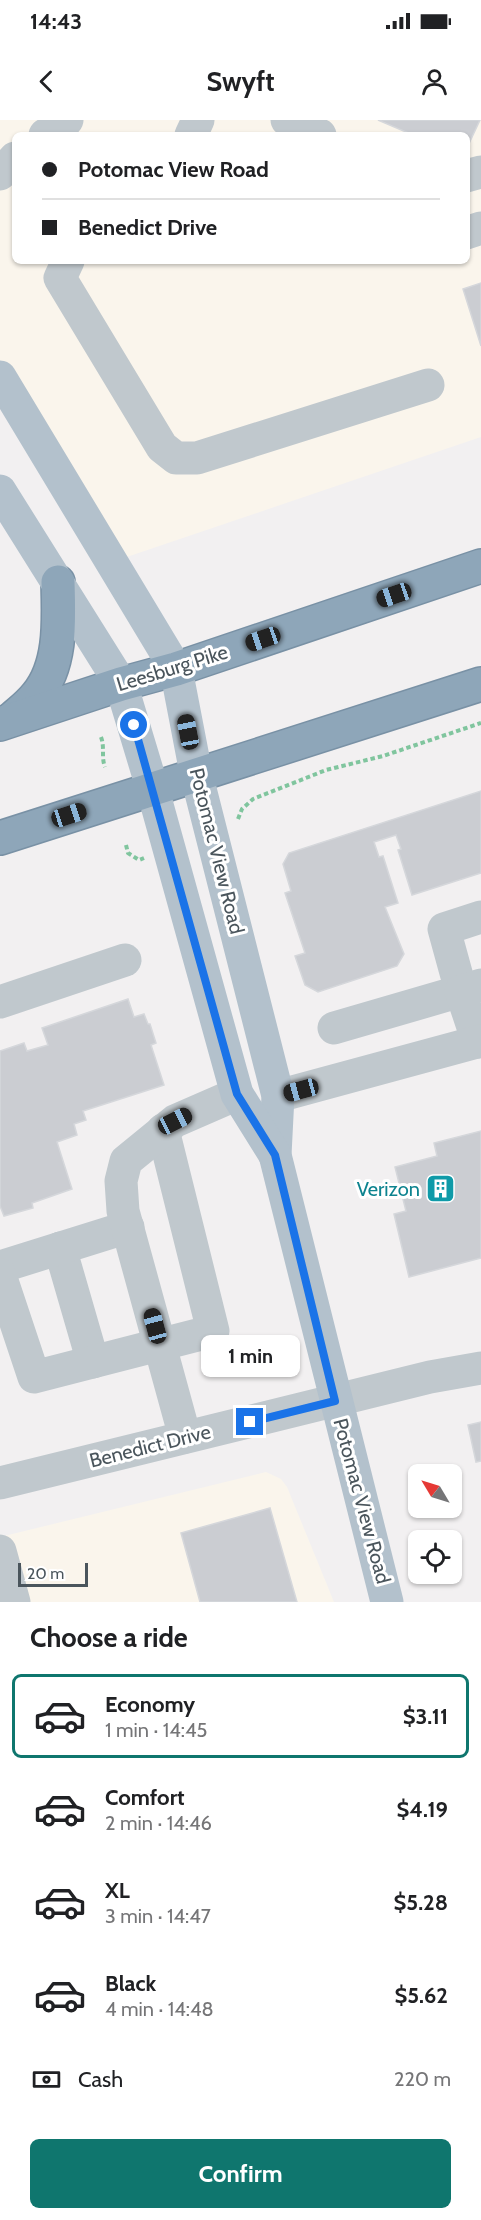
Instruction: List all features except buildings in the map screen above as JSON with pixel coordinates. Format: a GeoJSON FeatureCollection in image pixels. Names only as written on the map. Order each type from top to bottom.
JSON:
{"type":"FeatureCollection","features":[{"type":"Feature","properties":{"kind":"highway","name":"Leesburg Pike"},"geometry":{"type":"LineString","coordinates":[[5,723],[121,684],[176,669],[481,566]]}},
{"type":"Feature","properties":{"kind":"highway"},"geometry":{"type":"LineString","coordinates":[[5,723],[38,694],[53,664],[59,628],[58,582]]}},
{"type":"Feature","properties":{"kind":"highway"},"geometry":{"type":"LineString","coordinates":[[0,838],[152,787],[481,684]]}},
{"type":"Feature","properties":{"kind":"main road","name":"Potomac View Road"},"geometry":{"type":"LineString","coordinates":[[0,377],[176,669],[196,773],[278,1096],[275,1155],[384,1595]]}},
{"type":"Feature","properties":{"kind":"main road","name":"Potomac View Road"},"geometry":{"type":"LineString","coordinates":[[0,490],[121,684],[237,1094],[275,1155]]}},
{"type":"Feature","properties":{"kind":"street"},"geometry":{"type":"LineString","coordinates":[[49,132],[67,120]]}},
{"type":"Feature","properties":{"kind":"street"},"geometry":{"type":"LineString","coordinates":[[287,120],[313,132]]}},
{"type":"Feature","properties":{"kind":"street"},"geometry":{"type":"LineString","coordinates":[[0,174],[12,160]]}},
{"type":"Feature","properties":{"kind":"street"},"geometry":{"type":"LineString","coordinates":[[67,264],[60,278],[162,447],[176,458],[198,459],[428,385]]}},
{"type":"Feature","properties":{"kind":"street"},"geometry":{"type":"LineString","coordinates":[[278,1096],[480,1042],[471,988],[444,929],[481,917]]}},
{"type":"Feature","properties":{"kind":"street"},"geometry":{"type":"LineString","coordinates":[[0,1002],[125,960]]}},
{"type":"Feature","properties":{"kind":"street"},"geometry":{"type":"LineString","coordinates":[[334,1028],[471,988]]}},
{"type":"Feature","properties":{"kind":"street"},"geometry":{"type":"LineString","coordinates":[[185,1437],[128,1227],[121,1181],[126,1161],[163,1130],[200,1108],[237,1094]]}},
{"type":"Feature","properties":{"kind":"street"},"geometry":{"type":"LineString","coordinates":[[0,1275],[34,1377],[213,1331],[163,1130]]}},
{"type":"Feature","properties":{"kind":"street"},"geometry":{"type":"LineString","coordinates":[[0,1267],[128,1227]]}},
{"type":"Feature","properties":{"kind":"street"},"geometry":{"type":"LineString","coordinates":[[60,1248],[93,1362]]}},
{"type":"Feature","properties":{"kind":"street","name":"Benedict Drive"},"geometry":{"type":"LineString","coordinates":[[0,1483],[430,1377],[481,1368]]}},
{"type":"Feature","properties":{"kind":"street"},"geometry":{"type":"LineString","coordinates":[[0,1551],[14,1602]]}},
{"type":"Feature","properties":{"kind":"path"},"geometry":{"type":"LineString","coordinates":[[237,823],[242,809],[253,799],[326,770],[383,756],[481,723]]}},
{"type":"Feature","properties":{"kind":"path"},"geometry":{"type":"LineString","coordinates":[[101,737],[105,749],[102,760],[105,767]]}},
{"type":"Feature","properties":{"kind":"path"},"geometry":{"type":"LineString","coordinates":[[126,845],[128,853],[139,860],[147,857]]}},
{"type":"Feature","properties":{"kind":"shaded area"},"geometry":{"type":"Polygon","coordinates":[[[0,120],[481,120],[481,437],[112,562],[0,376],[0,120]]]}},
{"type":"Feature","properties":{"kind":"shaded area"},"geometry":{"type":"Polygon","coordinates":[[[266,1472],[281,1479],[287,1487],[334,1602],[0,1602],[0,1537],[266,1472]]]}},
{"type":"Feature","properties":{"kind":"place","name":"Verizon"},"geometry":{"type":"Point","coordinates":[441,1189]}},
{"type":"Feature","properties":{"kind":"route"},"geometry":{"type":"LineString","coordinates":[[134,725],[237,1094],[275,1155],[335,1401],[250,1422]]}}]}
